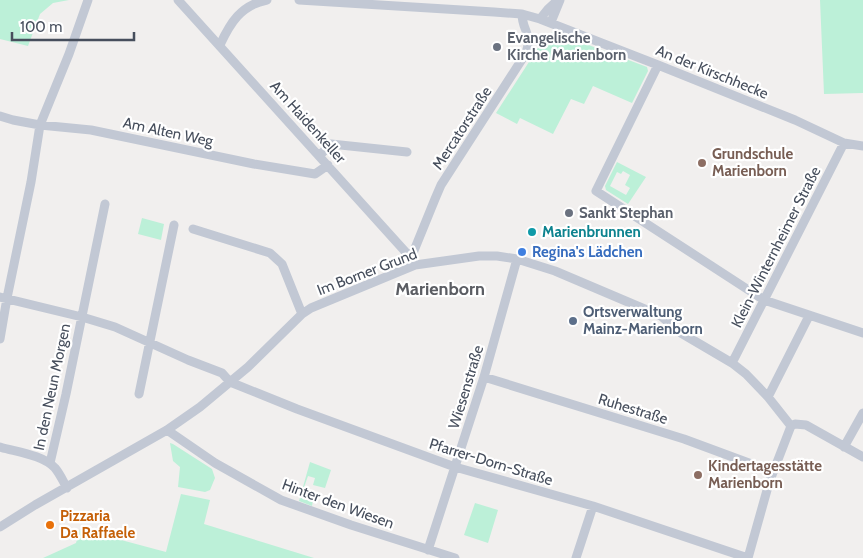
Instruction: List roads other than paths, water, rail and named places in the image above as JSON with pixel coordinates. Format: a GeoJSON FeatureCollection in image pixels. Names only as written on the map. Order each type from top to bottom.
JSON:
{"type":"FeatureCollection","features":[{"type":"Feature","properties":{"kind":"street"},"geometry":{"type":"LineString","coordinates":[[0,339],[4,298],[29,192],[40,125],[69,54],[88,0]]}},
{"type":"Feature","properties":{"kind":"street","name":"Am Haidenkeller"},"geometry":{"type":"LineString","coordinates":[[178,0],[413,261]]}},
{"type":"Feature","properties":{"kind":"street"},"geometry":{"type":"LineString","coordinates":[[220,45],[228,27],[238,15],[249,6],[266,0]]}},
{"type":"Feature","properties":{"kind":"street","name":"An der Kirschhecke"},"geometry":{"type":"LineString","coordinates":[[299,0],[522,14],[551,22],[658,64],[795,120],[844,143],[863,146]]}},
{"type":"Feature","properties":{"kind":"street"},"geometry":{"type":"LineString","coordinates":[[540,19],[559,0]]}},
{"type":"Feature","properties":{"kind":"street"},"geometry":{"type":"LineString","coordinates":[[551,22],[559,0]]}},
{"type":"Feature","properties":{"kind":"street","name":"Mercatorstraße"},"geometry":{"type":"LineString","coordinates":[[413,261],[441,186],[526,53],[529,39],[522,14]]}},
{"type":"Feature","properties":{"kind":"street"},"geometry":{"type":"LineString","coordinates":[[658,64],[596,191],[764,300],[863,333]]}},
{"type":"Feature","properties":{"kind":"street","name":"Am Alten Weg"},"geometry":{"type":"LineString","coordinates":[[0,116],[40,125],[91,130],[254,164],[315,174],[328,165]]}},
{"type":"Feature","properties":{"kind":"street","name":"Klein-Winternheimer Straße"},"geometry":{"type":"LineString","coordinates":[[732,363],[844,143]]}},
{"type":"Feature","properties":{"kind":"street"},"geometry":{"type":"LineString","coordinates":[[319,156],[331,144],[407,152]]}},
{"type":"Feature","properties":{"kind":"street","name":"In den Neun Morgen"},"geometry":{"type":"LineString","coordinates":[[50,463],[105,204]]}},
{"type":"Feature","properties":{"kind":"street"},"geometry":{"type":"LineString","coordinates":[[139,394],[174,225]]}},
{"type":"Feature","properties":{"kind":"street"},"geometry":{"type":"LineString","coordinates":[[193,229],[270,253],[282,264],[302,314]]}},
{"type":"Feature","properties":{"kind":"street","name":"Im Borner Grund"},"geometry":{"type":"LineString","coordinates":[[0,527],[167,430],[200,408],[248,367],[302,314],[311,308],[413,261],[480,256],[517,259],[555,272],[661,316],[674,329],[732,363],[746,374],[768,397],[791,426]]}},
{"type":"Feature","properties":{"kind":"street","name":"Wiesenstraße"},"geometry":{"type":"LineString","coordinates":[[428,550],[484,377],[517,259]]}},
{"type":"Feature","properties":{"kind":"street","name":"In den Neun Morgen"},"geometry":{"type":"LineString","coordinates":[[4,298],[115,327],[222,373],[230,382]]}},
{"type":"Feature","properties":{"kind":"street"},"geometry":{"type":"LineString","coordinates":[[768,397],[809,316]]}},
{"type":"Feature","properties":{"kind":"street","name":"Ruhestraße"},"geometry":{"type":"LineString","coordinates":[[484,377],[684,439],[773,472]]}},
{"type":"Feature","properties":{"kind":"street","name":"Pfarrer-Dorn-Straße"},"geometry":{"type":"LineString","coordinates":[[230,382],[297,409],[455,467],[593,506],[748,558]]}},
{"type":"Feature","properties":{"kind":"street"},"geometry":{"type":"LineString","coordinates":[[844,446],[863,413]]}},
{"type":"Feature","properties":{"kind":"street"},"geometry":{"type":"LineString","coordinates":[[748,558],[773,472],[791,426],[795,424],[806,425],[863,457]]}},
{"type":"Feature","properties":{"kind":"street","name":"Hinter den Wiesen"},"geometry":{"type":"LineString","coordinates":[[167,430],[215,463],[281,500],[351,526],[455,558]]}},
{"type":"Feature","properties":{"kind":"street"},"geometry":{"type":"LineString","coordinates":[[0,447],[40,457],[50,463],[61,475],[67,488]]}},
{"type":"Feature","properties":{"kind":"street"},"geometry":{"type":"LineString","coordinates":[[576,558],[593,506]]}},
{"type":"Feature","properties":{"kind":"place","name":"Evangelische Kirche Marienborn"},"geometry":{"type":"Point","coordinates":[497,47]}},
{"type":"Feature","properties":{"kind":"place","name":"Grundschule Marienborn"},"geometry":{"type":"Point","coordinates":[702,163]}},
{"type":"Feature","properties":{"kind":"place","name":"Sankt Stephan"},"geometry":{"type":"Point","coordinates":[569,213]}},
{"type":"Feature","properties":{"kind":"place","name":"Marienbrunnen"},"geometry":{"type":"Point","coordinates":[532,232]}},
{"type":"Feature","properties":{"kind":"place","name":"Regina's Lädchen"},"geometry":{"type":"Point","coordinates":[522,252]}},
{"type":"Feature","properties":{"kind":"place","name":"Ortsverwaltung Mainz-Marienborn"},"geometry":{"type":"Point","coordinates":[573,321]}},
{"type":"Feature","properties":{"kind":"place","name":"Kindertagesstätte Marienborn"},"geometry":{"type":"Point","coordinates":[698,475]}},
{"type":"Feature","properties":{"kind":"place","name":"Pizzaria Da Raffaele"},"geometry":{"type":"Point","coordinates":[50,525]}},
{"type":"Feature","properties":{"kind":"district","name":"Marienborn"},"geometry":{"type":"Point","coordinates":[440,289]}}]}
